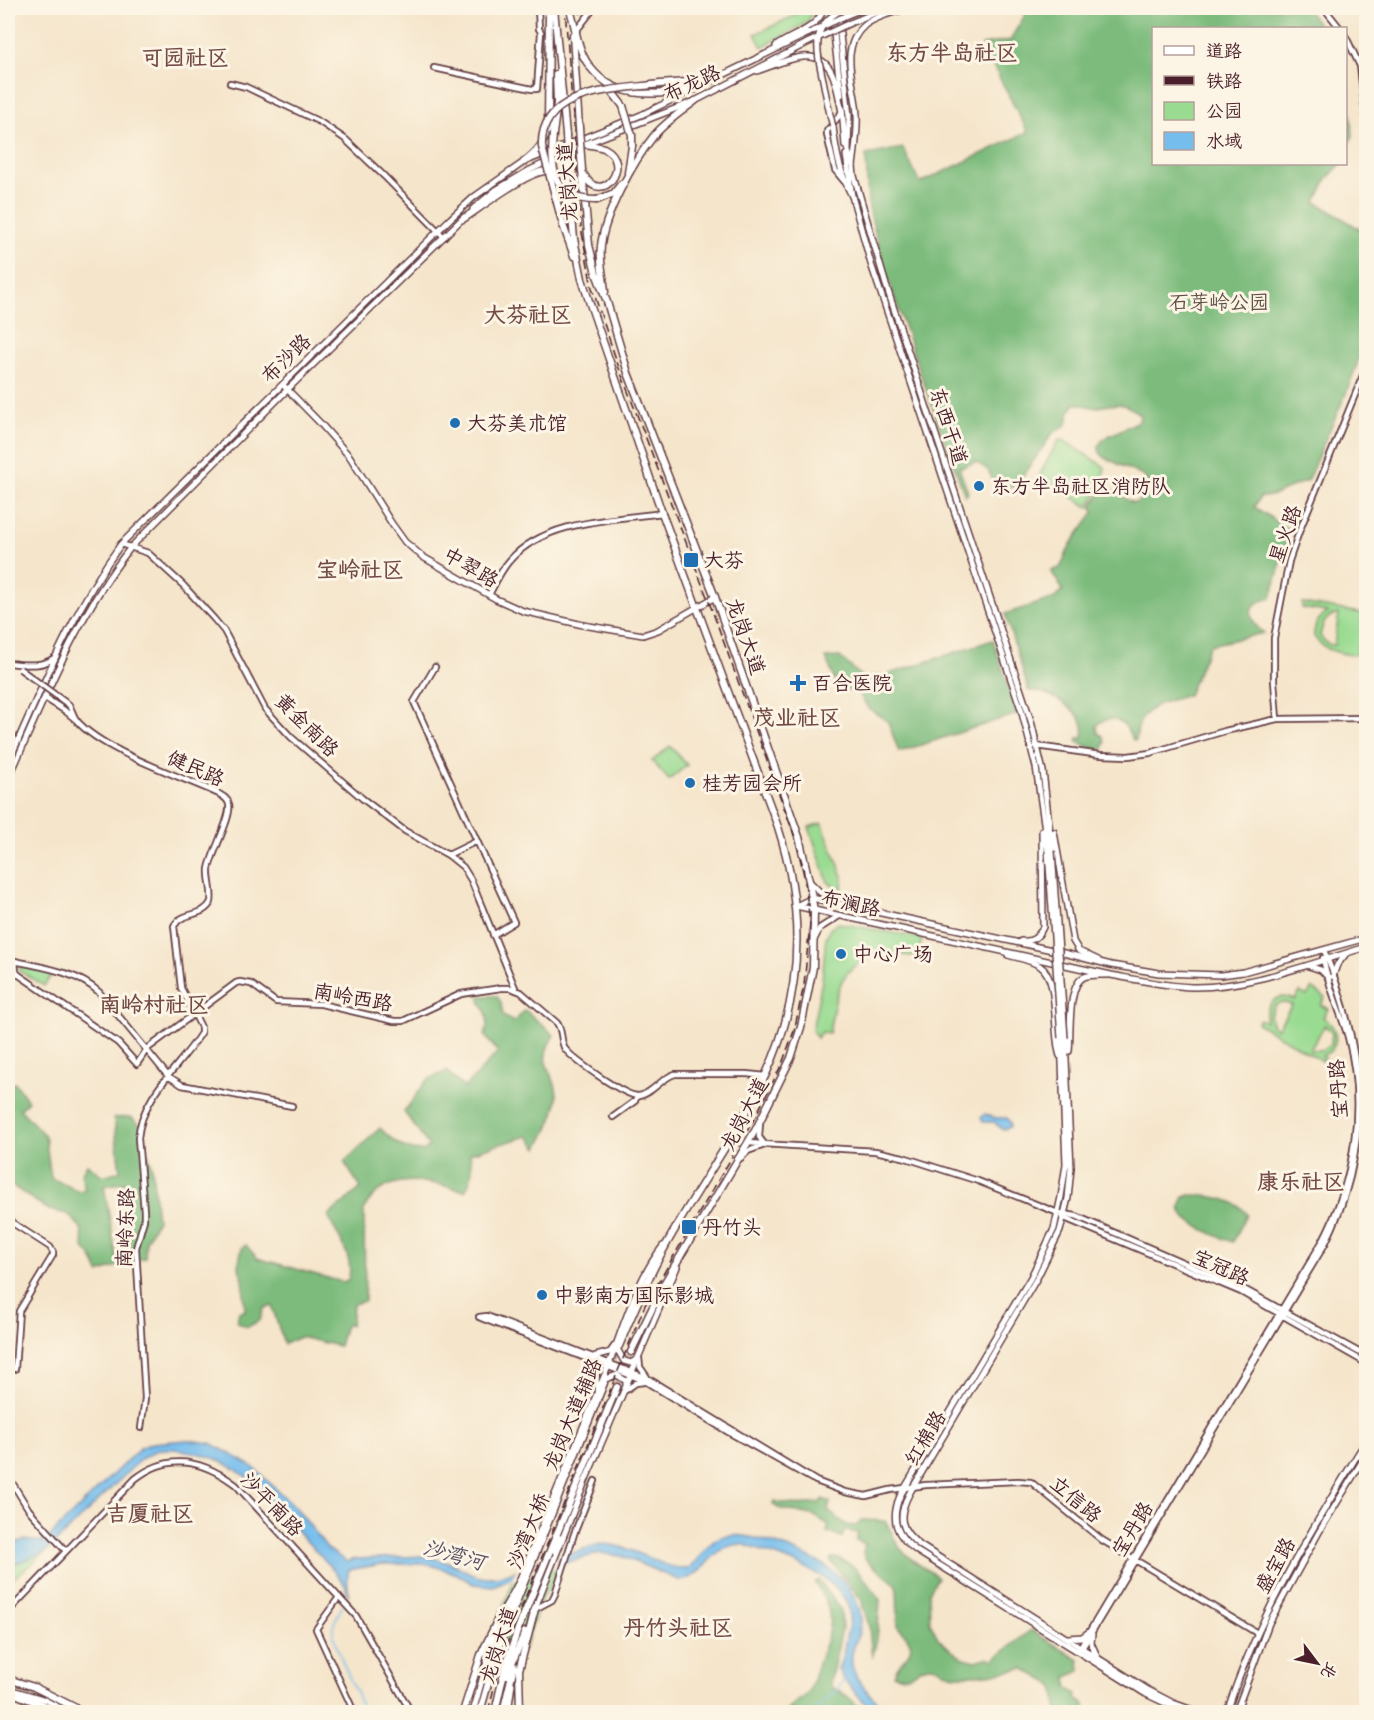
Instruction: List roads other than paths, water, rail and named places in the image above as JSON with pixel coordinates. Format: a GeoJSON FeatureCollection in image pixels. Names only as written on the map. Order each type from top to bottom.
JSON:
{"type":"FeatureCollection","features":[{"type":"Feature","properties":{"kind":"highway"},"geometry":{"type":"LineString","coordinates":[[551,8],[557,79],[552,167],[559,183],[580,198],[597,200],[614,193],[627,178],[632,135],[623,106],[586,61],[577,39],[571,10]]}},
{"type":"Feature","properties":{"kind":"highway"},"geometry":{"type":"LineString","coordinates":[[524,162],[545,141],[548,128],[551,8]]}},
{"type":"Feature","properties":{"kind":"highway","name":"龙岗大道"},"geometry":{"type":"LineString","coordinates":[[551,8],[566,135],[574,240],[581,275],[662,513],[788,855],[796,906],[796,957],[791,995],[784,1024],[765,1076],[672,1233],[642,1290],[617,1345]]}},
{"type":"Feature","properties":{"kind":"highway","name":"龙岗大道"},"geometry":{"type":"LineString","coordinates":[[571,10],[589,245],[596,273],[628,373],[715,597],[799,837],[814,911],[813,967],[801,1027],[791,1058],[748,1143],[651,1310],[631,1352]]}},
{"type":"Feature","properties":{"kind":"highway"},"geometry":{"type":"LineString","coordinates":[[600,78],[634,94],[655,95],[695,89]]}},
{"type":"Feature","properties":{"kind":"highway"},"geometry":{"type":"LineString","coordinates":[[581,275],[563,225],[542,147],[542,138],[552,116],[570,100],[588,94],[660,84],[713,80]]}},
{"type":"Feature","properties":{"kind":"highway"},"geometry":{"type":"LineString","coordinates":[[606,302],[600,249],[603,231],[627,178],[652,138],[664,125],[695,101]]}},
{"type":"Feature","properties":{"kind":"highway"},"geometry":{"type":"LineString","coordinates":[[582,170],[588,183],[604,187],[609,184],[616,173],[615,163],[607,151],[585,144]]}},
{"type":"Feature","properties":{"kind":"highway"},"geometry":{"type":"LineString","coordinates":[[463,219],[533,174],[554,172],[563,183],[574,240]]}},
{"type":"Feature","properties":{"kind":"highway"},"geometry":{"type":"LineString","coordinates":[[563,1479],[604,1381]]}},
{"type":"Feature","properties":{"kind":"highway"},"geometry":{"type":"LineString","coordinates":[[583,1478],[617,1387]]}},
{"type":"Feature","properties":{"kind":"highway","name":"沙湾大桥"},"geometry":{"type":"LineString","coordinates":[[538,1590],[563,1520],[583,1478]]}},
{"type":"Feature","properties":{"kind":"highway","name":"沙湾大桥"},"geometry":{"type":"LineString","coordinates":[[517,1595],[563,1479]]}},
{"type":"Feature","properties":{"kind":"highway"},"geometry":{"type":"LineString","coordinates":[[556,1552],[563,1520]]}},
{"type":"Feature","properties":{"kind":"highway"},"geometry":{"type":"LineString","coordinates":[[517,1586],[517,1595]]}},
{"type":"Feature","properties":{"kind":"highway","name":"龙岗大道"},"geometry":{"type":"LineString","coordinates":[[495,1713],[518,1629],[538,1590]]}},
{"type":"Feature","properties":{"kind":"highway","name":"龙岗大道"},"geometry":{"type":"LineString","coordinates":[[480,1713],[486,1687],[517,1595]]}},
{"type":"Feature","properties":{"kind":"highway"},"geometry":{"type":"LineString","coordinates":[[499,1692],[535,1609]]}},
{"type":"Feature","properties":{"kind":"highway"},"geometry":{"type":"LineString","coordinates":[[520,1713],[519,1670],[535,1609]]}},
{"type":"Feature","properties":{"kind":"highway"},"geometry":{"type":"LineString","coordinates":[[463,1713],[481,1655],[500,1616]]}},
{"type":"Feature","properties":{"kind":"highway"},"geometry":{"type":"LineString","coordinates":[[503,1713],[516,1661]]}},
{"type":"Feature","properties":{"kind":"highway"},"geometry":{"type":"LineString","coordinates":[[8,1679],[21,1684]]}},
{"type":"Feature","properties":{"kind":"highway"},"geometry":{"type":"LineString","coordinates":[[8,1679],[34,1687],[84,1713]]}},
{"type":"Feature","properties":{"kind":"highway"},"geometry":{"type":"LineString","coordinates":[[8,1690],[60,1713]]}},
{"type":"Feature","properties":{"kind":"main road"},"geometry":{"type":"LineString","coordinates":[[760,57],[788,38],[811,27],[819,19],[824,8]]}},
{"type":"Feature","properties":{"kind":"main road","name":"东西干道"},"geometry":{"type":"LineString","coordinates":[[831,8],[852,196],[871,264],[1034,746]]}},
{"type":"Feature","properties":{"kind":"main road","name":"东西干道"},"geometry":{"type":"LineString","coordinates":[[837,8],[849,116],[846,151],[853,166],[872,241],[965,520],[1034,746],[1043,790],[1050,851],[1063,1038]]}},
{"type":"Feature","properties":{"kind":"main road"},"geometry":{"type":"LineString","coordinates":[[847,8],[831,16],[820,29],[818,36],[819,59],[837,154],[844,181],[852,196]]}},
{"type":"Feature","properties":{"kind":"main road","name":"布龙路"},"geometry":{"type":"LineString","coordinates":[[695,89],[865,8]]}},
{"type":"Feature","properties":{"kind":"main road","name":"布龙路"},"geometry":{"type":"LineString","coordinates":[[585,144],[695,101],[808,42],[887,8]]}},
{"type":"Feature","properties":{"kind":"main road"},"geometry":{"type":"LineString","coordinates":[[853,166],[857,115],[849,60],[852,45],[863,26],[908,8]]}},
{"type":"Feature","properties":{"kind":"main road"},"geometry":{"type":"LineString","coordinates":[[741,76],[804,56],[822,60],[832,72],[842,112]]}},
{"type":"Feature","properties":{"kind":"main road","name":"布沙路"},"geometry":{"type":"LineString","coordinates":[[8,762],[86,596],[121,544],[281,384],[474,197],[524,162],[642,115],[695,89]]}},
{"type":"Feature","properties":{"kind":"main road","name":"布沙路"},"geometry":{"type":"LineString","coordinates":[[8,780],[75,633],[109,574],[130,547],[463,219],[496,190],[530,170],[585,144]]}},
{"type":"Feature","properties":{"kind":"main road"},"geometry":{"type":"LineString","coordinates":[[846,151],[855,150]]}},
{"type":"Feature","properties":{"kind":"main road","name":"中翠路"},"geometry":{"type":"LineString","coordinates":[[281,384],[321,423],[351,457],[405,542],[423,557],[489,595],[523,610],[631,634],[658,630],[715,597]]}},
{"type":"Feature","properties":{"kind":"main road"},"geometry":{"type":"LineString","coordinates":[[996,938],[1029,942],[1038,936],[1043,927],[1043,790]]}},
{"type":"Feature","properties":{"kind":"main road"},"geometry":{"type":"LineString","coordinates":[[1043,790],[1076,949],[1111,965]]}},
{"type":"Feature","properties":{"kind":"main road"},"geometry":{"type":"LineString","coordinates":[[809,881],[821,893],[839,904]]}},
{"type":"Feature","properties":{"kind":"main road","name":"布澜路"},"geometry":{"type":"LineString","coordinates":[[796,906],[812,898],[1111,965],[1159,973],[1221,975],[1262,968],[1366,938]]}},
{"type":"Feature","properties":{"kind":"main road","name":"布澜路"},"geometry":{"type":"LineString","coordinates":[[796,906],[1158,984],[1203,986],[1241,982],[1366,947]]}},
{"type":"Feature","properties":{"kind":"main road"},"geometry":{"type":"LineString","coordinates":[[814,941],[820,928],[839,916]]}},
{"type":"Feature","properties":{"kind":"main road"},"geometry":{"type":"LineString","coordinates":[[898,928],[900,917]]}},
{"type":"Feature","properties":{"kind":"main road"},"geometry":{"type":"LineString","coordinates":[[993,949],[1035,963],[1047,973],[1052,986],[1055,1038],[1064,1061]]}},
{"type":"Feature","properties":{"kind":"main road"},"geometry":{"type":"LineString","coordinates":[[1304,966],[1316,967],[1331,977],[1339,960],[1347,953]]}},
{"type":"Feature","properties":{"kind":"main road"},"geometry":{"type":"LineString","coordinates":[[1064,1061],[1073,996],[1077,984],[1088,976],[1111,975]]}},
{"type":"Feature","properties":{"kind":"main road","name":"红棉路"},"geometry":{"type":"LineString","coordinates":[[1063,1038],[1072,1153],[1070,1183],[1060,1230],[1042,1270],[913,1487],[904,1504],[902,1523],[909,1536],[921,1546],[1065,1637],[1146,1694],[1184,1713]]}},
{"type":"Feature","properties":{"kind":"main road","name":"红棉路"},"geometry":{"type":"LineString","coordinates":[[1062,1215],[1036,1268],[905,1488],[897,1503],[894,1520],[904,1540],[917,1551],[1161,1697],[1198,1713]]}},
{"type":"Feature","properties":{"kind":"main road","name":"龙岗大道辅路"},"geometry":{"type":"LineString","coordinates":[[508,1713],[516,1661],[535,1609],[538,1590],[556,1552],[583,1478],[626,1387],[640,1350],[684,1253]]}},
{"type":"Feature","properties":{"kind":"main road"},"geometry":{"type":"LineString","coordinates":[[617,1345],[624,1361],[631,1363],[636,1360]]}},
{"type":"Feature","properties":{"kind":"main road","name":"龙岗大道辅路"},"geometry":{"type":"LineString","coordinates":[[473,1713],[500,1616],[517,1586],[617,1345]]}},
{"type":"Feature","properties":{"kind":"main road"},"geometry":{"type":"LineString","coordinates":[[604,1381],[617,1375],[626,1381],[626,1387]]}},
{"type":"Feature","properties":{"kind":"main road","name":"盛宝路"},"geometry":{"type":"LineString","coordinates":[[1227,1713],[1236,1684],[1272,1600],[1366,1441]]}},
{"type":"Feature","properties":{"kind":"main road","name":"盛宝路"},"geometry":{"type":"LineString","coordinates":[[1236,1713],[1269,1623],[1366,1455]]}},
{"type":"Feature","properties":{"kind":"main road"},"geometry":{"type":"LineString","coordinates":[[1065,1637],[1078,1638],[1090,1633],[1092,1647],[1100,1659]]}},
{"type":"Feature","properties":{"kind":"main road"},"geometry":{"type":"LineString","coordinates":[[21,1684],[61,1700],[84,1713]]}},
{"type":"Feature","properties":{"kind":"main road"},"geometry":{"type":"LineString","coordinates":[[8,1690],[46,1700],[72,1713]]}},
{"type":"Feature","properties":{"kind":"street"},"geometry":{"type":"LineString","coordinates":[[434,68],[532,90],[537,89],[541,32],[538,8]]}},
{"type":"Feature","properties":{"kind":"street"},"geometry":{"type":"LineString","coordinates":[[577,8],[580,10],[587,8]]}},
{"type":"Feature","properties":{"kind":"street"},"geometry":{"type":"LineString","coordinates":[[576,31],[594,8]]}},
{"type":"Feature","properties":{"kind":"street"},"geometry":{"type":"LineString","coordinates":[[1324,8],[1339,27]]}},
{"type":"Feature","properties":{"kind":"street"},"geometry":{"type":"LineString","coordinates":[[1347,39],[1360,66],[1366,119]]}},
{"type":"Feature","properties":{"kind":"street"},"geometry":{"type":"LineString","coordinates":[[230,83],[246,87],[320,122],[345,139],[444,237]]}},
{"type":"Feature","properties":{"kind":"street"},"geometry":{"type":"LineString","coordinates":[[842,112],[827,131],[834,164],[844,181]]}},
{"type":"Feature","properties":{"kind":"street"},"geometry":{"type":"LineString","coordinates":[[834,164],[837,154]]}},
{"type":"Feature","properties":{"kind":"street","name":"星火路"},"geometry":{"type":"LineString","coordinates":[[1277,719],[1274,638],[1289,561],[1366,368]]}},
{"type":"Feature","properties":{"kind":"street"},"geometry":{"type":"LineString","coordinates":[[489,595],[510,559],[527,545],[554,531],[576,525],[662,513]]}},
{"type":"Feature","properties":{"kind":"street","name":"黄金南路"},"geometry":{"type":"LineString","coordinates":[[121,544],[148,553],[183,585],[214,619],[224,631],[265,709],[274,720],[363,799],[405,831],[448,855],[463,867],[493,935]]}},
{"type":"Feature","properties":{"kind":"street"},"geometry":{"type":"LineString","coordinates":[[8,663],[37,665],[48,662],[56,656]]}},
{"type":"Feature","properties":{"kind":"street","name":"健民路"},"geometry":{"type":"LineString","coordinates":[[14,663],[69,705],[75,719],[87,730],[122,751],[219,794],[228,801],[229,814],[210,861],[211,902],[203,911],[181,918],[174,926],[181,988],[194,1015]]}},
{"type":"Feature","properties":{"kind":"street"},"geometry":{"type":"LineString","coordinates":[[37,665],[45,669],[47,675]]}},
{"type":"Feature","properties":{"kind":"street"},"geometry":{"type":"LineString","coordinates":[[435,667],[414,702],[514,922],[493,935],[516,990],[557,1023],[561,1029],[564,1046],[573,1056],[623,1091],[637,1096],[675,1074],[765,1076]]}},
{"type":"Feature","properties":{"kind":"street"},"geometry":{"type":"LineString","coordinates":[[45,698],[75,719]]}},
{"type":"Feature","properties":{"kind":"street"},"geometry":{"type":"LineString","coordinates":[[1034,746],[1101,755],[1128,756],[1150,753],[1225,731],[1277,719],[1366,718]]}},
{"type":"Feature","properties":{"kind":"street"},"geometry":{"type":"LineString","coordinates":[[448,855],[477,841]]}},
{"type":"Feature","properties":{"kind":"street","name":"宝丹路"},"geometry":{"type":"LineString","coordinates":[[1081,1649],[1282,1312],[1322,1242],[1345,1189],[1353,1156],[1356,1111],[1354,1069],[1324,950]]}},
{"type":"Feature","properties":{"kind":"street"},"geometry":{"type":"LineString","coordinates":[[8,958],[71,974],[89,983],[168,1076],[182,1085],[292,1106]]}},
{"type":"Feature","properties":{"kind":"street"},"geometry":{"type":"LineString","coordinates":[[15,961],[16,972],[19,975],[118,1043],[138,1064],[147,1049],[194,1015]]}},
{"type":"Feature","properties":{"kind":"street"},"geometry":{"type":"LineString","coordinates":[[1284,961],[1287,970]]}},
{"type":"Feature","properties":{"kind":"street","name":"南岭西路"},"geometry":{"type":"LineString","coordinates":[[194,1015],[240,982],[251,984],[276,1002],[321,1004],[394,1021],[403,1021],[460,994],[501,988],[516,990]]}},
{"type":"Feature","properties":{"kind":"street","name":"南岭东路"},"geometry":{"type":"LineString","coordinates":[[141,1428],[145,1398],[136,1248],[144,1220],[144,1210],[139,1131],[142,1114],[148,1103],[201,1034],[201,1027],[194,1015]]}},
{"type":"Feature","properties":{"kind":"street"},"geometry":{"type":"LineString","coordinates":[[612,1117],[634,1101],[637,1096]]}},
{"type":"Feature","properties":{"kind":"street"},"geometry":{"type":"LineString","coordinates":[[763,1115],[758,1132],[760,1141],[765,1145]]}},
{"type":"Feature","properties":{"kind":"street","name":"宝冠路"},"geometry":{"type":"LineString","coordinates":[[748,1143],[875,1151],[903,1157],[978,1181],[1212,1278],[1366,1356]]}},
{"type":"Feature","properties":{"kind":"street"},"geometry":{"type":"LineString","coordinates":[[734,1167],[748,1151],[765,1145]]}},
{"type":"Feature","properties":{"kind":"street"},"geometry":{"type":"LineString","coordinates":[[8,1220],[54,1251],[19,1311],[10,1371]]}},
{"type":"Feature","properties":{"kind":"street","name":"宝冠路"},"geometry":{"type":"LineString","coordinates":[[1282,1312],[1366,1363]]}},
{"type":"Feature","properties":{"kind":"street"},"geometry":{"type":"LineString","coordinates":[[487,1316],[539,1338],[479,1317],[487,1316]]}},
{"type":"Feature","properties":{"kind":"street","name":"立信路"},"geometry":{"type":"LineString","coordinates":[[539,1338],[649,1381],[781,1461],[844,1492],[866,1496],[913,1487],[1018,1480],[1031,1482],[1090,1531],[1257,1633]]}},
{"type":"Feature","properties":{"kind":"street"},"geometry":{"type":"LineString","coordinates":[[597,1392],[596,1369],[592,1358],[610,1352],[617,1345]]}},
{"type":"Feature","properties":{"kind":"street"},"geometry":{"type":"LineString","coordinates":[[622,1395],[631,1385],[649,1381],[640,1367],[640,1350]]}},
{"type":"Feature","properties":{"kind":"street","name":"沙平南路"},"geometry":{"type":"LineString","coordinates":[[8,1612],[63,1548],[135,1479],[146,1470],[168,1462],[190,1463],[213,1471],[236,1485],[341,1598],[353,1612],[411,1713]]}},
{"type":"Feature","properties":{"kind":"street"},"geometry":{"type":"LineString","coordinates":[[8,1476],[29,1510],[63,1548]]}},
{"type":"Feature","properties":{"kind":"street"},"geometry":{"type":"LineString","coordinates":[[535,1609],[548,1603],[555,1594],[574,1534],[595,1481]]}},
{"type":"Feature","properties":{"kind":"street"},"geometry":{"type":"LineString","coordinates":[[538,1590],[543,1600],[548,1603]]}},
{"type":"Feature","properties":{"kind":"street"},"geometry":{"type":"LineString","coordinates":[[341,1598],[316,1629],[354,1713]]}},
{"type":"Feature","properties":{"kind":"water"},"geometry":{"type":"Polygon","coordinates":[[[985,1114],[996,1118],[1007,1118],[1010,1127],[1003,1130],[994,1122],[983,1122],[981,1118],[985,1114]]]}},
{"type":"Feature","properties":{"kind":"water"},"geometry":{"type":"Polygon","coordinates":[[[187,1440],[211,1443],[252,1466],[297,1509],[328,1549],[347,1562],[355,1559],[425,1556],[451,1563],[478,1577],[496,1577],[600,1544],[624,1548],[666,1565],[689,1569],[717,1539],[742,1536],[777,1544],[824,1565],[844,1581],[852,1593],[860,1611],[861,1620],[853,1649],[852,1664],[861,1683],[886,1712],[873,1712],[845,1681],[838,1669],[849,1621],[849,1610],[843,1597],[820,1576],[771,1554],[742,1544],[731,1546],[715,1554],[698,1572],[681,1581],[621,1556],[600,1553],[512,1578],[493,1586],[473,1584],[457,1574],[428,1564],[382,1564],[349,1570],[348,1596],[345,1585],[336,1573],[253,1483],[237,1470],[220,1461],[202,1454],[181,1450],[158,1450],[141,1459],[46,1552],[8,1566],[8,1545],[24,1540],[44,1542],[140,1448],[152,1443],[187,1440]]]}},
{"type":"Feature","properties":{"kind":"waterway"},"geometry":{"type":"LineString","coordinates":[[343,1605],[333,1627],[336,1644],[365,1712]]}},
{"type":"Feature","properties":{"kind":"waterway"},"geometry":{"type":"LineString","coordinates":[[812,1712],[845,1680]]}},
{"type":"Feature","properties":{"kind":"tunnel"},"geometry":{"type":"LineString","coordinates":[[610,1368],[619,1347]]}},
{"type":"Feature","properties":{"kind":"tunnel"},"geometry":{"type":"LineString","coordinates":[[617,1387],[631,1352]]}},
{"type":"Feature","properties":{"kind":"railway"},"geometry":{"type":"LineString","coordinates":[[488,1712],[501,1660],[512,1630],[645,1305],[753,1121],[782,1064],[794,1031],[804,985],[810,923],[803,866],[793,832],[712,610],[619,368],[592,288],[581,227],[565,8]]}},
{"type":"Feature","properties":{"kind":"place","name":"大芬美术馆"},"geometry":{"type":"Point","coordinates":[455,423]}},
{"type":"Feature","properties":{"kind":"place","name":"东方半岛社区消防队"},"geometry":{"type":"Point","coordinates":[979,486]}},
{"type":"Feature","properties":{"kind":"place","name":"大芬"},"geometry":{"type":"Point","coordinates":[691,560]}},
{"type":"Feature","properties":{"kind":"place","name":"百合医院"},"geometry":{"type":"Point","coordinates":[798,683]}},
{"type":"Feature","properties":{"kind":"place","name":"桂芳园会所"},"geometry":{"type":"Point","coordinates":[690,783]}},
{"type":"Feature","properties":{"kind":"place","name":"中心广场"},"geometry":{"type":"Point","coordinates":[841,954]}},
{"type":"Feature","properties":{"kind":"place","name":"丹竹头"},"geometry":{"type":"Point","coordinates":[689,1227]}},
{"type":"Feature","properties":{"kind":"place","name":"中影南方国际影城"},"geometry":{"type":"Point","coordinates":[542,1295]}},
{"type":"Feature","properties":{"kind":"district","name":"东方半岛社区"},"geometry":{"type":"Point","coordinates":[952,52]}},
{"type":"Feature","properties":{"kind":"district","name":"可园社区"},"geometry":{"type":"Point","coordinates":[185,57]}},
{"type":"Feature","properties":{"kind":"district","name":"大芬社区"},"geometry":{"type":"Point","coordinates":[528,314]}},
{"type":"Feature","properties":{"kind":"district","name":"宝岭社区"},"geometry":{"type":"Point","coordinates":[360,569]}},
{"type":"Feature","properties":{"kind":"district","name":"茂业社区"},"geometry":{"type":"Point","coordinates":[797,717]}},
{"type":"Feature","properties":{"kind":"district","name":"南岭村社区"},"geometry":{"type":"Point","coordinates":[154,1004]}},
{"type":"Feature","properties":{"kind":"district","name":"康乐社区"},"geometry":{"type":"Point","coordinates":[1301,1181]}},
{"type":"Feature","properties":{"kind":"district","name":"吉厦社区"},"geometry":{"type":"Point","coordinates":[150,1513]}},
{"type":"Feature","properties":{"kind":"district","name":"丹竹头社区"},"geometry":{"type":"Point","coordinates":[678,1627]}},
{"type":"Feature","properties":{"kind":"park label","name":"石芽岭公园"},"geometry":{"type":"Point","coordinates":[1219,302]}},
{"type":"Feature","properties":{"kind":"water label","name":"沙湾河"},"geometry":{"type":"Point","coordinates":[454,1555]}}]}
